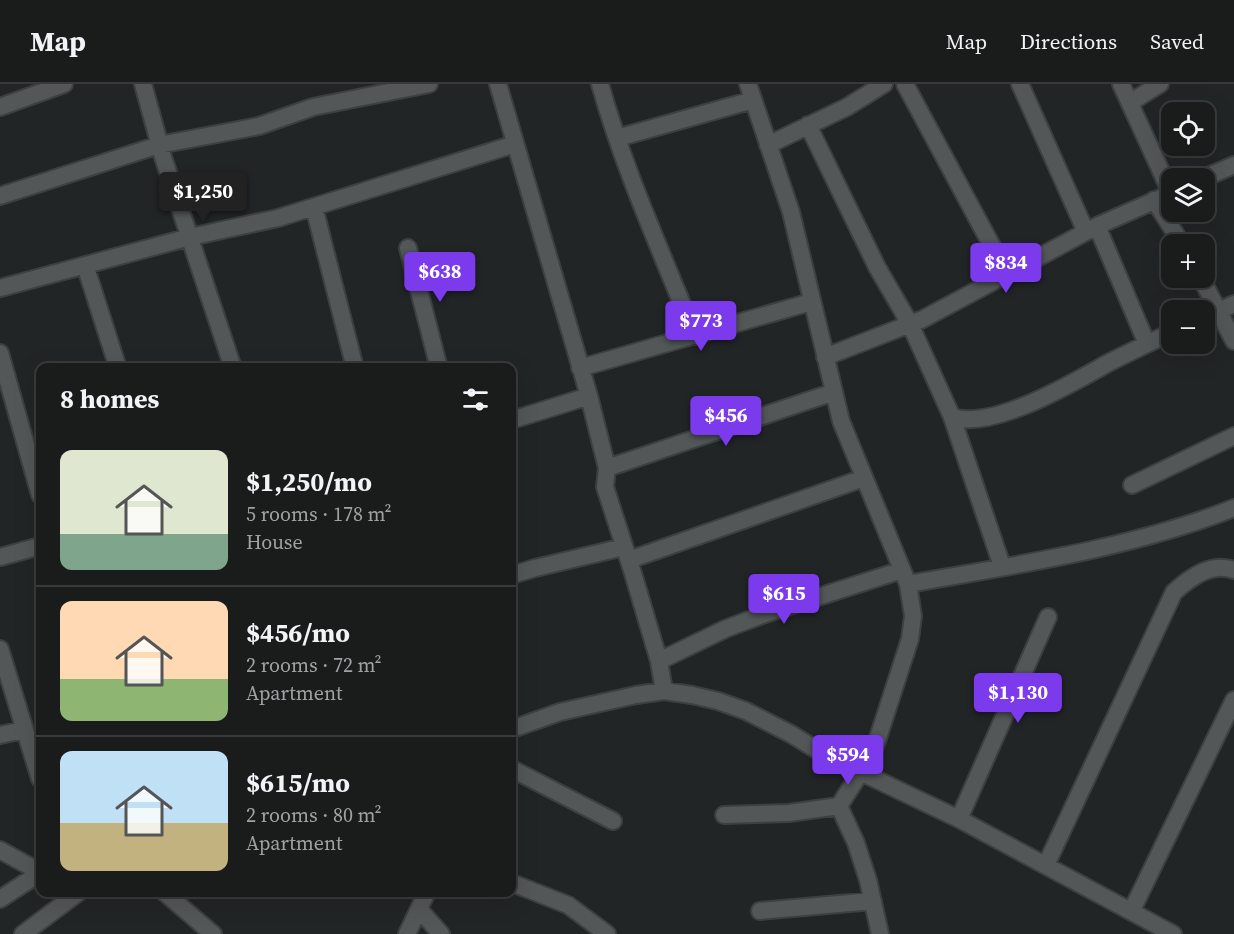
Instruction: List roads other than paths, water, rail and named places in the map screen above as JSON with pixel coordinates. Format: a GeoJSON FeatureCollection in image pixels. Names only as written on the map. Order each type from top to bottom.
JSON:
{"type":"FeatureCollection","features":[{"type":"Feature","properties":{"kind":"street"},"geometry":{"type":"LineString","coordinates":[[0,107],[64,84]]}},
{"type":"Feature","properties":{"kind":"street"},"geometry":{"type":"LineString","coordinates":[[143,84],[159,145],[231,363]]}},
{"type":"Feature","properties":{"kind":"street"},"geometry":{"type":"LineString","coordinates":[[0,196],[159,145],[259,126],[313,107],[429,84]]}},
{"type":"Feature","properties":{"kind":"street"},"geometry":{"type":"LineString","coordinates":[[498,84],[589,396],[607,468],[605,487],[659,661],[664,691]]}},
{"type":"Feature","properties":{"kind":"street"},"geometry":{"type":"LineString","coordinates":[[600,84],[617,138],[695,336]]}},
{"type":"Feature","properties":{"kind":"street"},"geometry":{"type":"LineString","coordinates":[[724,815],[789,813],[839,806],[877,741],[910,639],[913,616],[905,577],[841,421],[800,243],[748,84]]}},
{"type":"Feature","properties":{"kind":"street"},"geometry":{"type":"LineString","coordinates":[[768,145],[847,107],[884,84]]}},
{"type":"Feature","properties":{"kind":"street"},"geometry":{"type":"LineString","coordinates":[[904,84],[1007,274]]}},
{"type":"Feature","properties":{"kind":"street"},"geometry":{"type":"LineString","coordinates":[[1020,84],[1147,344]]}},
{"type":"Feature","properties":{"kind":"street"},"geometry":{"type":"LineString","coordinates":[[1121,84],[1161,170]]}},
{"type":"Feature","properties":{"kind":"street"},"geometry":{"type":"LineString","coordinates":[[1131,102],[1160,84]]}},
{"type":"Feature","properties":{"kind":"street"},"geometry":{"type":"LineString","coordinates":[[617,138],[753,100]]}},
{"type":"Feature","properties":{"kind":"street"},"geometry":{"type":"LineString","coordinates":[[808,125],[877,267],[910,324],[952,417],[1002,566]]}},
{"type":"Feature","properties":{"kind":"street"},"geometry":{"type":"LineString","coordinates":[[0,288],[190,237],[278,218],[515,144]]}},
{"type":"Feature","properties":{"kind":"street"},"geometry":{"type":"LineString","coordinates":[[1215,173],[1234,165]]}},
{"type":"Feature","properties":{"kind":"street"},"geometry":{"type":"LineString","coordinates":[[825,357],[910,324],[1092,229],[1161,197]]}},
{"type":"Feature","properties":{"kind":"street"},"geometry":{"type":"LineString","coordinates":[[1154,200],[1176,234]]}},
{"type":"Feature","properties":{"kind":"street"},"geometry":{"type":"LineString","coordinates":[[314,207],[355,363]]}},
{"type":"Feature","properties":{"kind":"street"},"geometry":{"type":"LineString","coordinates":[[408,248],[438,363]]}},
{"type":"Feature","properties":{"kind":"street"},"geometry":{"type":"LineString","coordinates":[[85,265],[116,363]]}},
{"type":"Feature","properties":{"kind":"street"},"geometry":{"type":"LineString","coordinates":[[1207,288],[1234,341]]}},
{"type":"Feature","properties":{"kind":"street"},"geometry":{"type":"LineString","coordinates":[[580,368],[812,302]]}},
{"type":"Feature","properties":{"kind":"street"},"geometry":{"type":"LineString","coordinates":[[952,417],[970,420],[994,416],[1033,401],[1161,337]]}},
{"type":"Feature","properties":{"kind":"street"},"geometry":{"type":"LineString","coordinates":[[0,353],[36,481]]}},
{"type":"Feature","properties":{"kind":"street"},"geometry":{"type":"LineString","coordinates":[[607,468],[834,392]]}},
{"type":"Feature","properties":{"kind":"street"},"geometry":{"type":"LineString","coordinates":[[516,419],[589,396]]}},
{"type":"Feature","properties":{"kind":"street"},"geometry":{"type":"LineString","coordinates":[[1132,485],[1234,436]]}},
{"type":"Feature","properties":{"kind":"street"},"geometry":{"type":"LineString","coordinates":[[516,574],[535,568],[627,554],[864,478]]}},
{"type":"Feature","properties":{"kind":"street"},"geometry":{"type":"LineString","coordinates":[[659,661],[725,629],[762,615],[905,577],[1002,566],[1107,546],[1198,522],[1234,508]]}},
{"type":"Feature","properties":{"kind":"street"},"geometry":{"type":"LineString","coordinates":[[0,557],[36,547]]}},
{"type":"Feature","properties":{"kind":"street"},"geometry":{"type":"LineString","coordinates":[[1046,865],[1174,592],[1185,582],[1207,570],[1218,568],[1234,570]]}},
{"type":"Feature","properties":{"kind":"street"},"geometry":{"type":"LineString","coordinates":[[959,819],[1048,617]]}},
{"type":"Feature","properties":{"kind":"street"},"geometry":{"type":"LineString","coordinates":[[0,649],[36,767]]}},
{"type":"Feature","properties":{"kind":"street"},"geometry":{"type":"LineString","coordinates":[[516,728],[560,712],[664,691],[693,695],[746,711],[860,773],[959,819],[1173,934]]}},
{"type":"Feature","properties":{"kind":"street"},"geometry":{"type":"LineString","coordinates":[[1132,910],[1234,700]]}},
{"type":"Feature","properties":{"kind":"street"},"geometry":{"type":"LineString","coordinates":[[0,735],[24,730]]}},
{"type":"Feature","properties":{"kind":"street"},"geometry":{"type":"LineString","coordinates":[[516,771],[613,821]]}},
{"type":"Feature","properties":{"kind":"street"},"geometry":{"type":"LineString","coordinates":[[839,806],[856,843],[868,880],[880,934]]}},
{"type":"Feature","properties":{"kind":"street"},"geometry":{"type":"LineString","coordinates":[[0,850],[36,870]]}},
{"type":"Feature","properties":{"kind":"street"},"geometry":{"type":"LineString","coordinates":[[0,899],[36,875]]}},
{"type":"Feature","properties":{"kind":"street"},"geometry":{"type":"LineString","coordinates":[[516,885],[568,905],[607,934]]}},
{"type":"Feature","properties":{"kind":"street"},"geometry":{"type":"LineString","coordinates":[[33,931],[69,897]]}},
{"type":"Feature","properties":{"kind":"street"},"geometry":{"type":"LineString","coordinates":[[170,897],[213,934]]}},
{"type":"Feature","properties":{"kind":"street"},"geometry":{"type":"LineString","coordinates":[[406,934],[425,897]]}},
{"type":"Feature","properties":{"kind":"street"},"geometry":{"type":"LineString","coordinates":[[759,911],[873,901]]}},
{"type":"Feature","properties":{"kind":"street"},"geometry":{"type":"LineString","coordinates":[[419,909],[441,934]]}}]}
